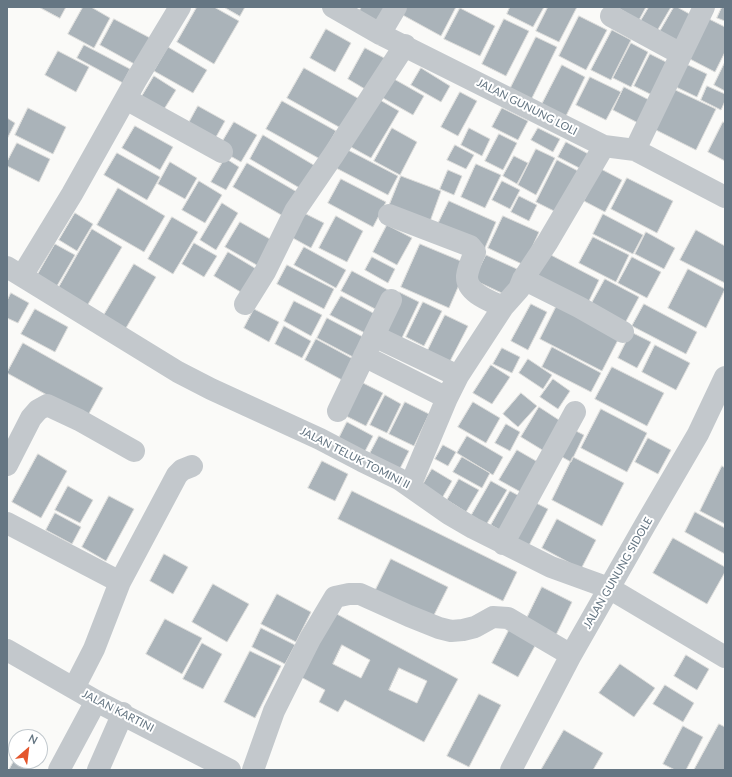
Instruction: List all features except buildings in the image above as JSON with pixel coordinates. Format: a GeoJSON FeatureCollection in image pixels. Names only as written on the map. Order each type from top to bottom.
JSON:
{"type":"FeatureCollection","features":[{"type":"Feature","properties":{"kind":"street"},"geometry":{"type":"LineString","coordinates":[[14,272],[72,194],[180,7]]}},
{"type":"Feature","properties":{"kind":"street","name":"JALAN GUNUNG LOLI"},"geometry":{"type":"LineString","coordinates":[[333,7],[380,34],[405,45],[604,146],[635,150],[725,197]]}},
{"type":"Feature","properties":{"kind":"street"},"geometry":{"type":"LineString","coordinates":[[380,34],[396,7]]}},
{"type":"Feature","properties":{"kind":"street"},"geometry":{"type":"LineString","coordinates":[[635,150],[704,7]]}},
{"type":"Feature","properties":{"kind":"street"},"geometry":{"type":"LineString","coordinates":[[611,16],[681,54]]}},
{"type":"Feature","properties":{"kind":"street"},"geometry":{"type":"LineString","coordinates":[[245,304],[265,272],[295,211],[405,45]]}},
{"type":"Feature","properties":{"kind":"street"},"geometry":{"type":"LineString","coordinates":[[126,99],[222,152]]}},
{"type":"Feature","properties":{"kind":"street"},"geometry":{"type":"LineString","coordinates":[[410,486],[447,398],[458,376],[502,307],[519,289],[523,279],[547,243],[604,146]]}},
{"type":"Feature","properties":{"kind":"street"},"geometry":{"type":"LineString","coordinates":[[389,215],[470,246],[475,252],[467,276],[470,285],[475,292],[502,307]]}},
{"type":"Feature","properties":{"kind":"street","name":"JALAN TELUK TOMINI II"},"geometry":{"type":"LineString","coordinates":[[14,272],[178,372],[212,390],[320,439],[399,479],[455,517],[503,544],[551,567],[609,588],[725,657]]}},
{"type":"Feature","properties":{"kind":"street"},"geometry":{"type":"LineString","coordinates":[[523,279],[579,307],[623,332]]}},
{"type":"Feature","properties":{"kind":"street"},"geometry":{"type":"LineString","coordinates":[[338,411],[391,300]]}},
{"type":"Feature","properties":{"kind":"street"},"geometry":{"type":"LineString","coordinates":[[374,336],[458,376]]}},
{"type":"Feature","properties":{"kind":"street"},"geometry":{"type":"LineString","coordinates":[[364,356],[447,398]]}},
{"type":"Feature","properties":{"kind":"street","name":"JALAN GUNUNG SIDOLE"},"geometry":{"type":"LineString","coordinates":[[511,770],[571,655],[698,434],[725,377]]}},
{"type":"Feature","properties":{"kind":"street"},"geometry":{"type":"LineString","coordinates":[[7,465],[31,418],[38,410],[47,405],[79,420],[134,451]]}},
{"type":"Feature","properties":{"kind":"street"},"geometry":{"type":"LineString","coordinates":[[503,544],[575,412]]}},
{"type":"Feature","properties":{"kind":"street"},"geometry":{"type":"LineString","coordinates":[[74,688],[94,649],[120,582],[177,475],[182,470],[192,466]]}},
{"type":"Feature","properties":{"kind":"street"},"geometry":{"type":"LineString","coordinates":[[7,523],[120,582]]}},
{"type":"Feature","properties":{"kind":"street"},"geometry":{"type":"LineString","coordinates":[[253,770],[274,711],[310,639],[335,597],[349,594],[360,594],[409,616],[439,628],[451,631],[475,627],[493,617],[508,618],[571,655]]}},
{"type":"Feature","properties":{"kind":"street","name":"JALAN KARTINI"},"geometry":{"type":"LineString","coordinates":[[7,650],[96,701],[123,713],[230,770]]}},
{"type":"Feature","properties":{"kind":"street"},"geometry":{"type":"LineString","coordinates":[[59,770],[96,701]]}},
{"type":"Feature","properties":{"kind":"street"},"geometry":{"type":"LineString","coordinates":[[98,770],[123,713]]}}]}
